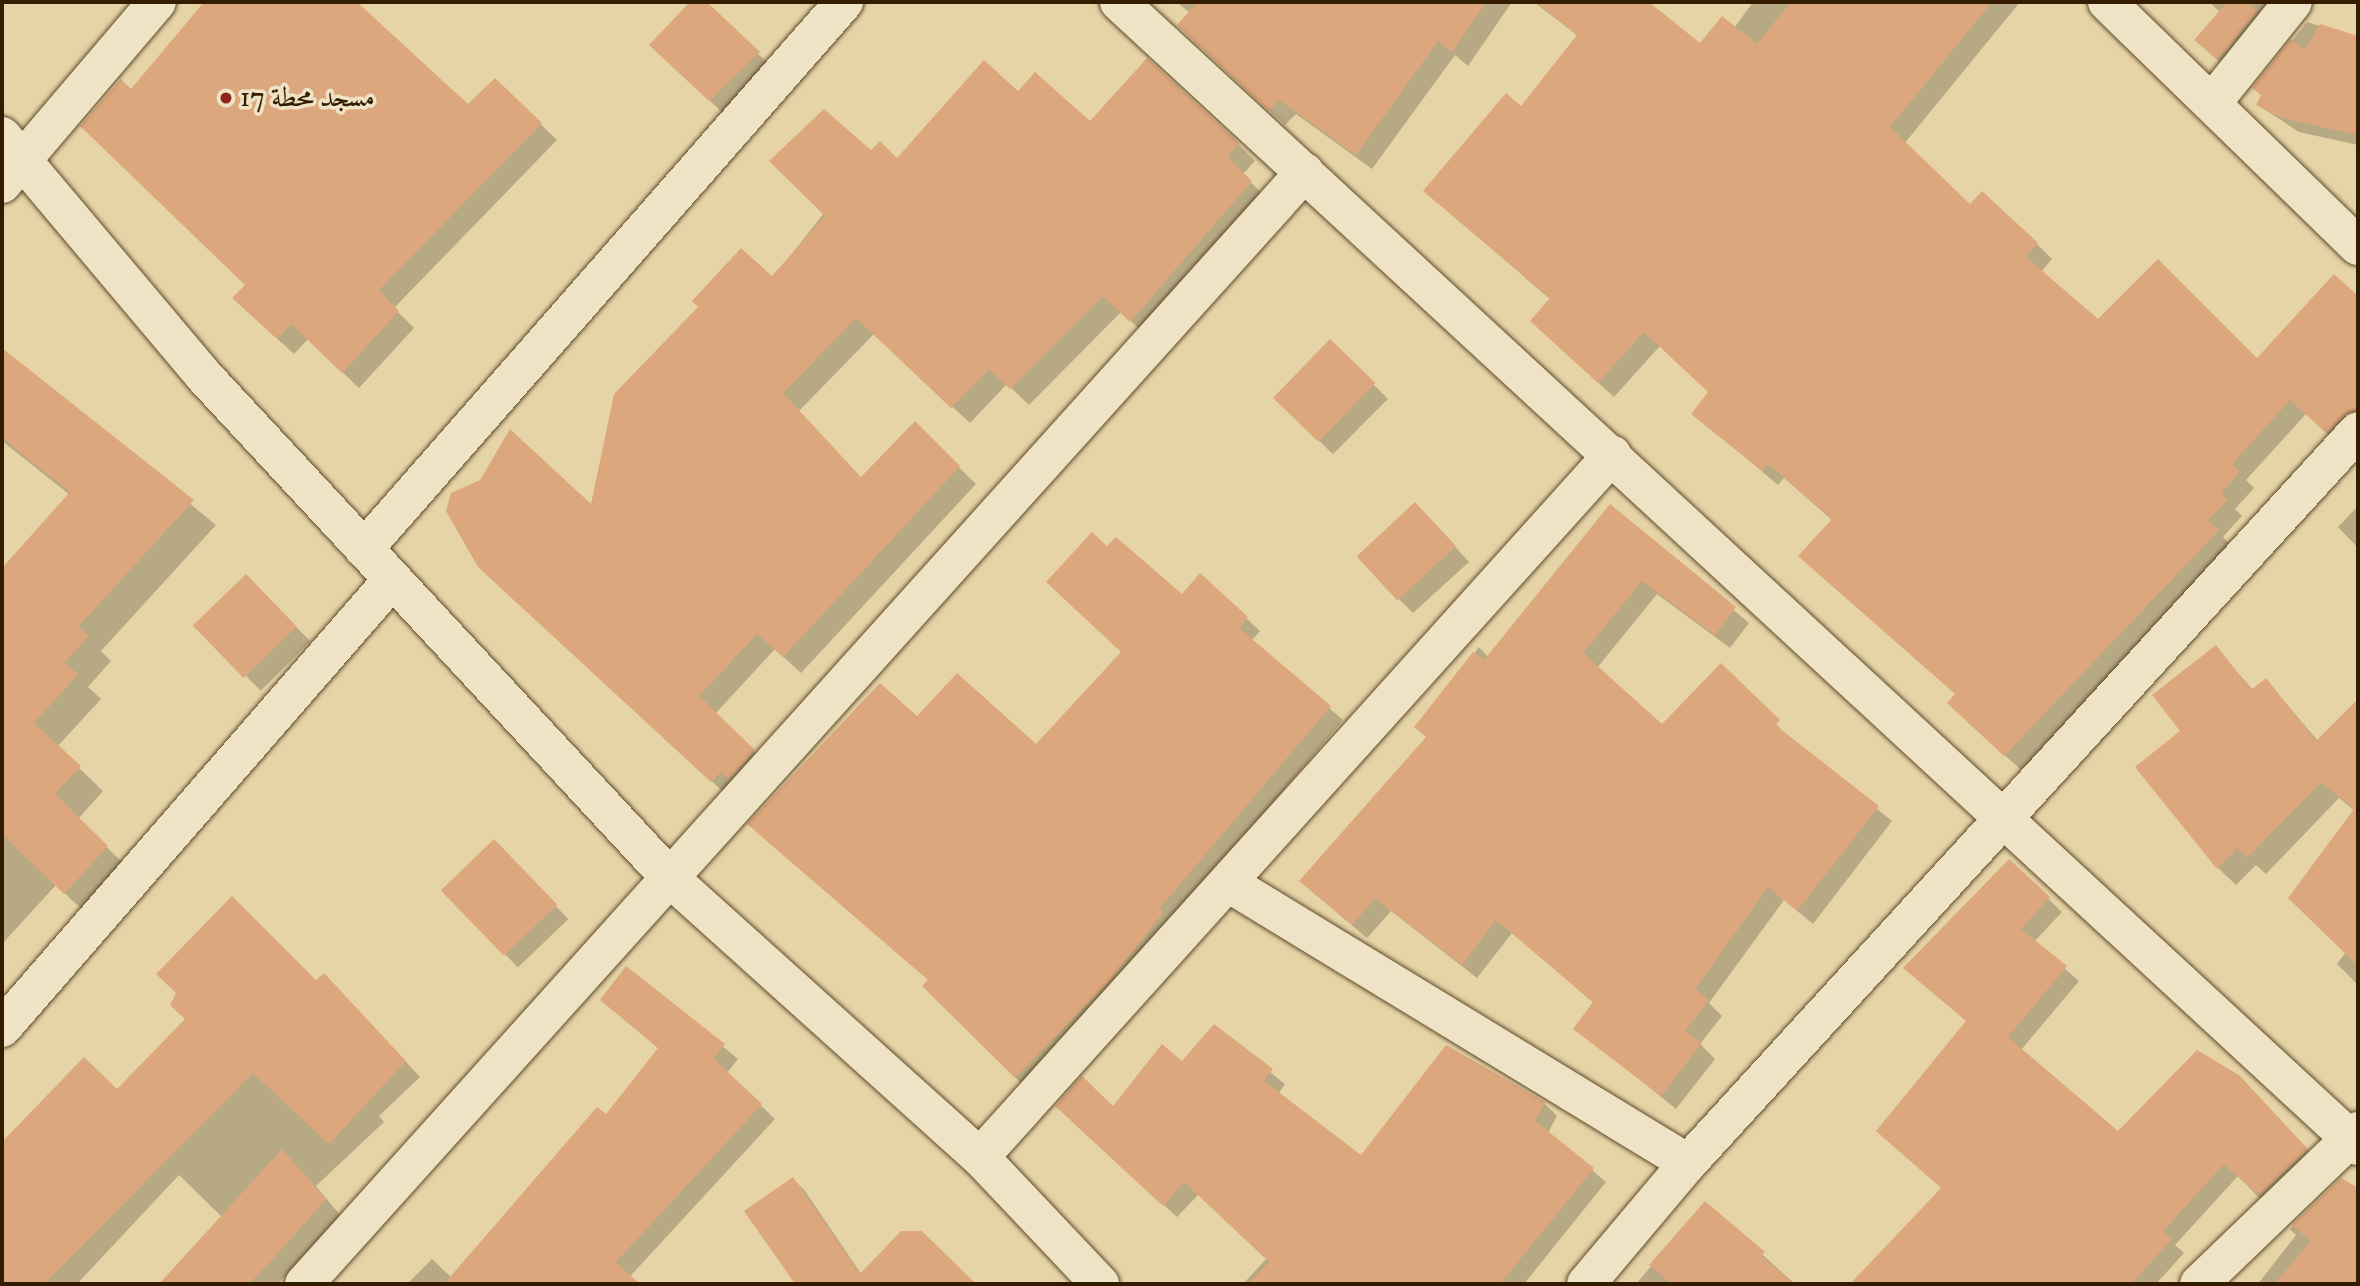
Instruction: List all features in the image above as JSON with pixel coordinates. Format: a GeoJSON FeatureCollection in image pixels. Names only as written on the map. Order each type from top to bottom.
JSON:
{"type":"FeatureCollection","features":[{"type":"Feature","properties":{"kind":"street"},"geometry":{"type":"LineString","coordinates":[[157,2],[9,160],[203,375],[671,879],[980,1157],[1077,1277]]}},
{"type":"Feature","properties":{"kind":"street"},"geometry":{"type":"LineString","coordinates":[[365,549],[844,2]]}},
{"type":"Feature","properties":{"kind":"street"},"geometry":{"type":"LineString","coordinates":[[1119,2],[1612,455],[2001,822],[2356,1139],[2199,1284]]}},
{"type":"Feature","properties":{"kind":"street"},"geometry":{"type":"LineString","coordinates":[[2107,2],[2358,246]]}},
{"type":"Feature","properties":{"kind":"street"},"geometry":{"type":"LineString","coordinates":[[2212,103],[2294,2]]}},
{"type":"Feature","properties":{"kind":"street"},"geometry":{"type":"LineString","coordinates":[[304,1284],[1305,172]]}},
{"type":"Feature","properties":{"kind":"street"},"geometry":{"type":"LineString","coordinates":[[1586,1284],[1688,1163],[2358,431]]}},
{"type":"Feature","properties":{"kind":"street"},"geometry":{"type":"LineString","coordinates":[[980,1157],[1230,884],[1612,455]]}},
{"type":"Feature","properties":{"kind":"street"},"geometry":{"type":"LineString","coordinates":[[2,1028],[392,580]]}},
{"type":"Feature","properties":{"kind":"street"},"geometry":{"type":"LineString","coordinates":[[1230,884],[1688,1163]]}},
{"type":"Feature","properties":{"kind":"building"},"geometry":{"type":"Polygon","coordinates":[[[204,2],[357,2],[468,104],[495,78],[542,123],[379,290],[399,311],[342,373],[291,324],[277,339],[232,298],[245,285],[80,126],[121,79],[131,89],[204,2]]]}},
{"type":"Feature","properties":{"kind":"building"},"geometry":{"type":"Polygon","coordinates":[[[690,2],[707,2],[760,52],[709,101],[649,45],[690,2]]]}},
{"type":"Feature","properties":{"kind":"building"},"geometry":{"type":"Polygon","coordinates":[[[1198,2],[1486,2],[1452,52],[1438,41],[1356,155],[1279,100],[1269,111],[1177,25],[1198,2]]]}},
{"type":"Feature","properties":{"kind":"building"},"geometry":{"type":"Polygon","coordinates":[[[1536,2],[1649,2],[1700,43],[1722,16],[1757,44],[1791,2],[1992,2],[1890,127],[1970,204],[1982,191],[2038,243],[2025,256],[2098,319],[2158,259],[2257,358],[2334,274],[2358,296],[2358,410],[2326,433],[2290,400],[2232,464],[2240,472],[2221,493],[2228,500],[2208,520],[2219,530],[2004,756],[1947,703],[1955,694],[1798,556],[1832,519],[1768,464],[1762,471],[1691,414],[1708,392],[1644,332],[1598,383],[1530,321],[1550,298],[1423,191],[1506,93],[1521,106],[1577,35],[1536,2]]]}},
{"type":"Feature","properties":{"kind":"building"},"geometry":{"type":"Polygon","coordinates":[[[2227,2],[2246,2],[2257,11],[2218,60],[2194,40],[2227,2]]]}},
{"type":"Feature","properties":{"kind":"building"},"geometry":{"type":"Polygon","coordinates":[[[2320,24],[2358,36],[2358,135],[2282,118],[2256,105],[2261,95],[2252,88],[2291,39],[2305,50],[2320,24]]]}},
{"type":"Feature","properties":{"kind":"building"},"geometry":{"type":"Polygon","coordinates":[[[1147,58],[1239,143],[1227,157],[1252,181],[1130,322],[1103,296],[1010,389],[989,369],[951,408],[856,318],[783,393],[861,477],[915,421],[960,466],[783,657],[757,634],[699,696],[755,750],[729,779],[721,772],[711,782],[478,567],[446,511],[451,493],[480,480],[510,429],[591,504],[614,394],[698,307],[692,301],[741,248],[772,276],[825,216],[769,161],[824,109],[871,150],[880,141],[897,158],[984,60],[1018,91],[1035,72],[1090,121],[1147,58]]]}},
{"type":"Feature","properties":{"kind":"building"},"geometry":{"type":"Polygon","coordinates":[[[1330,339],[1375,383],[1318,442],[1273,398],[1330,339]]]}},
{"type":"Feature","properties":{"kind":"building"},"geometry":{"type":"Polygon","coordinates":[[[2,348],[194,500],[78,627],[89,636],[64,663],[78,674],[34,723],[81,766],[55,794],[108,846],[64,894],[2,834],[2,568],[70,492],[2,438],[2,348]]]}},
{"type":"Feature","properties":{"kind":"building"},"geometry":{"type":"Polygon","coordinates":[[[1415,502],[1456,546],[1397,600],[1356,557],[1415,502]]]}},
{"type":"Feature","properties":{"kind":"building"},"geometry":{"type":"Polygon","coordinates":[[[1610,504],[1736,607],[1715,635],[1642,581],[1583,653],[1662,724],[1721,663],[1780,720],[1775,725],[1879,806],[1797,911],[1768,887],[1695,989],[1709,1000],[1685,1031],[1702,1043],[1661,1096],[1573,1029],[1593,1002],[1496,920],[1462,965],[1375,898],[1352,925],[1299,881],[1426,737],[1414,727],[1473,652],[1484,660],[1610,504]]]}},
{"type":"Feature","properties":{"kind":"building"},"geometry":{"type":"Polygon","coordinates":[[[1092,532],[1107,546],[1116,537],[1182,594],[1200,573],[1248,617],[1239,628],[1331,706],[1159,909],[1163,913],[1110,980],[1015,1078],[922,986],[928,980],[747,824],[880,683],[917,716],[957,673],[1036,744],[1121,652],[1046,582],[1092,532]]]}},
{"type":"Feature","properties":{"kind":"building"},"geometry":{"type":"Polygon","coordinates":[[[246,574],[297,627],[243,678],[193,625],[246,574]]]}},
{"type":"Feature","properties":{"kind":"building"},"geometry":{"type":"Polygon","coordinates":[[[2216,645],[2251,690],[2266,678],[2316,741],[2358,699],[2358,966],[2288,898],[2354,809],[2321,782],[2247,858],[2237,848],[2217,869],[2135,767],[2180,731],[2152,695],[2216,645]]]}},
{"type":"Feature","properties":{"kind":"building"},"geometry":{"type":"Polygon","coordinates":[[[494,839],[557,904],[504,956],[441,890],[494,839]]]}},
{"type":"Feature","properties":{"kind":"building"},"geometry":{"type":"Polygon","coordinates":[[[2009,859],[2050,897],[2021,929],[2067,966],[2008,1037],[2118,1131],[2197,1050],[2239,1075],[2308,1149],[2259,1195],[2224,1164],[2163,1231],[2172,1239],[2131,1284],[1850,1284],[1941,1188],[1876,1131],[1966,1021],[1903,968],[2009,859]]]}},
{"type":"Feature","properties":{"kind":"building"},"geometry":{"type":"Polygon","coordinates":[[[232,896],[316,980],[324,973],[406,1061],[329,1144],[253,1073],[44,1284],[2,1284],[2,1142],[84,1057],[117,1089],[185,1019],[170,1005],[176,993],[156,974],[232,896]]]}},
{"type":"Feature","properties":{"kind":"building"},"geometry":{"type":"Polygon","coordinates":[[[626,966],[725,1044],[714,1059],[762,1104],[616,1262],[640,1284],[444,1284],[597,1107],[606,1114],[658,1048],[600,1000],[626,966]]]}},
{"type":"Feature","properties":{"kind":"building"},"geometry":{"type":"Polygon","coordinates":[[[1214,1024],[1273,1069],[1264,1081],[1361,1155],[1446,1045],[1545,1102],[1535,1121],[1594,1168],[1500,1284],[1248,1284],[1269,1262],[1184,1182],[1163,1206],[1055,1106],[1082,1076],[1113,1106],[1162,1044],[1182,1061],[1214,1024]]]}},
{"type":"Feature","properties":{"kind":"building"},"geometry":{"type":"Polygon","coordinates":[[[282,1149],[326,1199],[270,1262],[249,1284],[159,1284],[282,1149]]]}},
{"type":"Feature","properties":{"kind":"building"},"geometry":{"type":"Polygon","coordinates":[[[793,1177],[860,1274],[901,1231],[922,1231],[976,1284],[795,1284],[744,1211],[793,1177]]]}},
{"type":"Feature","properties":{"kind":"building"},"geometry":{"type":"Polygon","coordinates":[[[2341,1178],[2358,1188],[2358,1284],[2274,1284],[2311,1241],[2292,1225],[2341,1178]]]}},
{"type":"Feature","properties":{"kind":"building"},"geometry":{"type":"Polygon","coordinates":[[[1705,1201],[1765,1252],[1761,1256],[1795,1284],[1672,1284],[1649,1265],[1705,1201]]]}},
{"type":"Feature","properties":{"kind":"place","name":"مسجد محطة 17"},"geometry":{"type":"Point","coordinates":[226,98]}}]}
